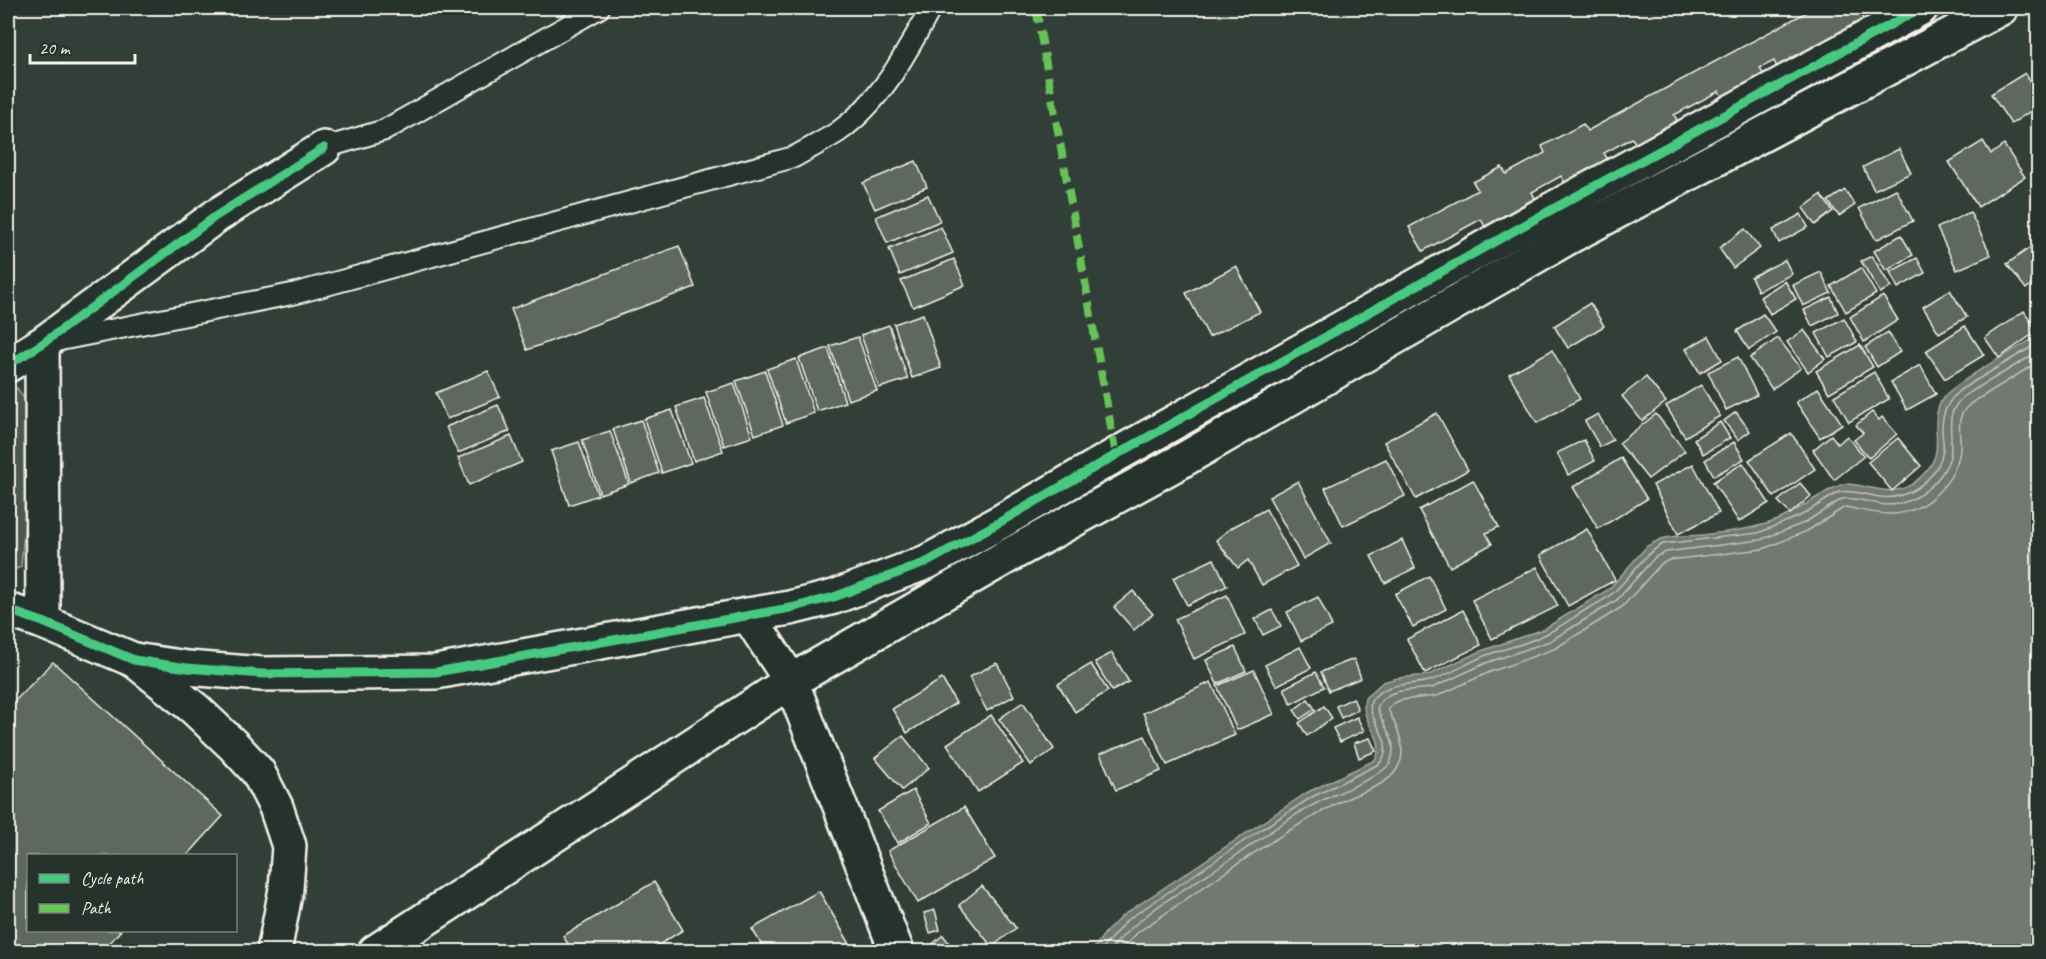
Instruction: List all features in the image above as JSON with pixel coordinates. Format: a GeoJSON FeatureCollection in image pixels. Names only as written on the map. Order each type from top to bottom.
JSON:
{"type":"FeatureCollection","features":[{"type":"Feature","properties":{"kind":"street"},"geometry":{"type":"LineString","coordinates":[[8,610],[134,660],[187,668],[262,674],[436,672],[790,608],[834,597],[927,562],[1541,216],[1921,8]]}},
{"type":"Feature","properties":{"kind":"street"},"geometry":{"type":"LineString","coordinates":[[375,951],[791,681],[944,592],[1181,461],[1567,238],[2001,8]]}},
{"type":"Feature","properties":{"kind":"street"},"geometry":{"type":"LineString","coordinates":[[8,365],[42,344],[216,216],[324,148]]}},
{"type":"Feature","properties":{"kind":"street"},"geometry":{"type":"LineString","coordinates":[[42,344],[43,622]]}},
{"type":"Feature","properties":{"kind":"street"},"geometry":{"type":"LineString","coordinates":[[927,562],[944,592]]}},
{"type":"Feature","properties":{"kind":"street"},"geometry":{"type":"LineString","coordinates":[[748,615],[791,681],[897,951]]}},
{"type":"Feature","properties":{"kind":"street"},"geometry":{"type":"LineString","coordinates":[[134,660],[195,709],[234,746],[258,772],[276,807],[289,846],[286,889],[274,951]]}},
{"type":"Feature","properties":{"kind":"lane"},"geometry":{"type":"LineString","coordinates":[[324,148],[385,130],[599,8]]}},
{"type":"Feature","properties":{"kind":"lane"},"geometry":{"type":"LineString","coordinates":[[42,344],[297,293],[794,157],[838,131],[872,102],[902,61],[931,8]]}},
{"type":"Feature","properties":{"kind":"shaded area"},"geometry":{"type":"Polygon","coordinates":[[[17,388],[34,413],[21,567],[8,572],[8,394],[17,388]]]}},
{"type":"Feature","properties":{"kind":"water"},"geometry":{"type":"Polygon","coordinates":[[[2038,336],[2038,951],[1092,951],[1105,933],[1123,915],[1308,792],[1375,760],[1379,747],[1378,741],[1367,719],[1364,704],[1365,698],[1383,682],[1428,675],[1481,651],[1544,629],[1609,589],[1647,546],[1661,539],[1731,531],[1769,523],[1840,485],[1856,485],[1891,491],[1907,487],[1927,470],[1934,460],[1938,409],[1949,391],[2002,356],[2038,336]]]}},
{"type":"Feature","properties":{"kind":"building"},"geometry":{"type":"Polygon","coordinates":[[[1814,8],[1857,8],[1866,24],[1779,72],[1774,61],[1760,68],[1765,77],[1723,99],[1719,91],[1674,115],[1680,125],[1638,148],[1632,138],[1604,153],[1609,162],[1566,185],[1561,176],[1532,192],[1537,202],[1486,229],[1481,219],[1423,251],[1409,227],[1478,190],[1473,182],[1502,167],[1506,174],[1545,153],[1542,146],[1583,124],[1587,131],[1814,8]]]}},
{"type":"Feature","properties":{"kind":"building"},"geometry":{"type":"Polygon","coordinates":[[[2025,73],[2038,94],[2038,106],[2011,124],[1991,94],[2025,73]]]}},
{"type":"Feature","properties":{"kind":"building"},"geometry":{"type":"Polygon","coordinates":[[[1983,141],[1991,154],[2004,145],[2025,177],[1978,207],[1949,162],[1983,141]]]}},
{"type":"Feature","properties":{"kind":"building"},"geometry":{"type":"Polygon","coordinates":[[[1899,149],[1911,173],[1874,190],[1863,167],[1899,149]]]}},
{"type":"Feature","properties":{"kind":"building"},"geometry":{"type":"Polygon","coordinates":[[[916,161],[927,187],[875,209],[863,183],[916,161]]]}},
{"type":"Feature","properties":{"kind":"building"},"geometry":{"type":"Polygon","coordinates":[[[1896,189],[1913,221],[1876,240],[1859,208],[1896,189]]]}},
{"type":"Feature","properties":{"kind":"building"},"geometry":{"type":"Polygon","coordinates":[[[1845,190],[1855,205],[1839,216],[1828,201],[1845,190]]]}},
{"type":"Feature","properties":{"kind":"building"},"geometry":{"type":"Polygon","coordinates":[[[928,195],[940,221],[887,243],[876,217],[928,195]]]}},
{"type":"Feature","properties":{"kind":"building"},"geometry":{"type":"Polygon","coordinates":[[[1821,195],[1833,211],[1815,225],[1803,208],[1821,195]]]}},
{"type":"Feature","properties":{"kind":"building"},"geometry":{"type":"Polygon","coordinates":[[[1970,212],[1991,255],[1957,270],[1937,228],[1970,212]]]}},
{"type":"Feature","properties":{"kind":"building"},"geometry":{"type":"Polygon","coordinates":[[[1801,214],[1808,227],[1779,243],[1773,230],[1801,214]]]}},
{"type":"Feature","properties":{"kind":"building"},"geometry":{"type":"Polygon","coordinates":[[[941,227],[953,253],[900,275],[889,249],[941,227]]]}},
{"type":"Feature","properties":{"kind":"building"},"geometry":{"type":"Polygon","coordinates":[[[1745,229],[1760,248],[1733,268],[1719,248],[1745,229]]]}},
{"type":"Feature","properties":{"kind":"building"},"geometry":{"type":"Polygon","coordinates":[[[1901,235],[1913,255],[1886,271],[1874,251],[1901,235]]]}},
{"type":"Feature","properties":{"kind":"building"},"geometry":{"type":"Polygon","coordinates":[[[2038,242],[2038,279],[2026,289],[2007,264],[2038,242]]]}},
{"type":"Feature","properties":{"kind":"building"},"geometry":{"type":"Polygon","coordinates":[[[679,246],[695,287],[527,350],[511,309],[679,246]]]}},
{"type":"Feature","properties":{"kind":"building"},"geometry":{"type":"Polygon","coordinates":[[[1872,256],[1891,287],[1880,293],[1861,261],[1872,256]]]}},
{"type":"Feature","properties":{"kind":"building"},"geometry":{"type":"Polygon","coordinates":[[[1917,258],[1925,273],[1898,288],[1890,272],[1917,258]]]}},
{"type":"Feature","properties":{"kind":"building"},"geometry":{"type":"Polygon","coordinates":[[[954,259],[965,285],[913,307],[901,281],[954,259]]]}},
{"type":"Feature","properties":{"kind":"building"},"geometry":{"type":"Polygon","coordinates":[[[1785,260],[1792,274],[1758,291],[1751,277],[1785,260]]]}},
{"type":"Feature","properties":{"kind":"building"},"geometry":{"type":"Polygon","coordinates":[[[1236,266],[1260,312],[1209,337],[1186,293],[1236,266]]]}},
{"type":"Feature","properties":{"kind":"building"},"geometry":{"type":"Polygon","coordinates":[[[1861,268],[1876,294],[1846,312],[1831,286],[1861,268]]]}},
{"type":"Feature","properties":{"kind":"building"},"geometry":{"type":"Polygon","coordinates":[[[1821,272],[1831,293],[1803,306],[1793,285],[1821,272]]]}},
{"type":"Feature","properties":{"kind":"building"},"geometry":{"type":"Polygon","coordinates":[[[1785,281],[1796,299],[1770,314],[1760,297],[1785,281]]]}},
{"type":"Feature","properties":{"kind":"building"},"geometry":{"type":"Polygon","coordinates":[[[1950,290],[1967,317],[1939,333],[1923,307],[1950,290]]]}},
{"type":"Feature","properties":{"kind":"building"},"geometry":{"type":"Polygon","coordinates":[[[1883,296],[1898,320],[1864,342],[1850,317],[1883,296]]]}},
{"type":"Feature","properties":{"kind":"building"},"geometry":{"type":"Polygon","coordinates":[[[1831,297],[1838,313],[1812,326],[1804,310],[1831,297]]]}},
{"type":"Feature","properties":{"kind":"building"},"geometry":{"type":"Polygon","coordinates":[[[1590,303],[1604,326],[1568,348],[1554,326],[1590,303]]]}},
{"type":"Feature","properties":{"kind":"building"},"geometry":{"type":"Polygon","coordinates":[[[2024,311],[2037,331],[1999,358],[1985,338],[2024,311]]]}},
{"type":"Feature","properties":{"kind":"building"},"geometry":{"type":"Polygon","coordinates":[[[923,314],[941,368],[912,378],[894,324],[923,314]]]}},
{"type":"Feature","properties":{"kind":"building"},"geometry":{"type":"Polygon","coordinates":[[[1763,314],[1776,332],[1749,350],[1737,331],[1763,314]]]}},
{"type":"Feature","properties":{"kind":"building"},"geometry":{"type":"Polygon","coordinates":[[[1844,318],[1857,342],[1829,357],[1816,333],[1844,318]]]}},
{"type":"Feature","properties":{"kind":"building"},"geometry":{"type":"Polygon","coordinates":[[[889,325],[908,379],[879,388],[861,335],[889,325]]]}},
{"type":"Feature","properties":{"kind":"building"},"geometry":{"type":"Polygon","coordinates":[[[1965,326],[1984,355],[1945,379],[1926,351],[1965,326]]]}},
{"type":"Feature","properties":{"kind":"building"},"geometry":{"type":"Polygon","coordinates":[[[1804,330],[1825,359],[1808,372],[1787,342],[1804,330]]]}},
{"type":"Feature","properties":{"kind":"building"},"geometry":{"type":"Polygon","coordinates":[[[1888,332],[1900,352],[1877,367],[1865,347],[1888,332]]]}},
{"type":"Feature","properties":{"kind":"building"},"geometry":{"type":"Polygon","coordinates":[[[1709,336],[1722,360],[1700,373],[1686,349],[1709,336]]]}},
{"type":"Feature","properties":{"kind":"building"},"geometry":{"type":"Polygon","coordinates":[[[858,337],[877,391],[848,400],[830,346],[858,337]]]}},
{"type":"Feature","properties":{"kind":"building"},"geometry":{"type":"Polygon","coordinates":[[[1778,338],[1801,368],[1772,389],[1750,358],[1778,338]]]}},
{"type":"Feature","properties":{"kind":"building"},"geometry":{"type":"Polygon","coordinates":[[[1860,345],[1873,367],[1829,393],[1816,371],[1860,345]]]}},
{"type":"Feature","properties":{"kind":"building"},"geometry":{"type":"Polygon","coordinates":[[[828,348],[845,402],[817,411],[799,358],[828,348]]]}},
{"type":"Feature","properties":{"kind":"building"},"geometry":{"type":"Polygon","coordinates":[[[1552,350],[1580,399],[1537,423],[1509,374],[1552,350]]]}},
{"type":"Feature","properties":{"kind":"building"},"geometry":{"type":"Polygon","coordinates":[[[1738,357],[1757,395],[1726,410],[1708,372],[1738,357]]]}},
{"type":"Feature","properties":{"kind":"building"},"geometry":{"type":"Polygon","coordinates":[[[796,359],[814,413],[786,423],[767,369],[796,359]]]}},
{"type":"Feature","properties":{"kind":"building"},"geometry":{"type":"Polygon","coordinates":[[[1920,365],[1936,394],[1907,410],[1891,382],[1920,365]]]}},
{"type":"Feature","properties":{"kind":"building"},"geometry":{"type":"Polygon","coordinates":[[[488,371],[500,397],[447,419],[436,393],[488,371]]]}},
{"type":"Feature","properties":{"kind":"building"},"geometry":{"type":"Polygon","coordinates":[[[765,371],[783,425],[755,435],[736,381],[765,371]]]}},
{"type":"Feature","properties":{"kind":"building"},"geometry":{"type":"Polygon","coordinates":[[[1874,372],[1889,399],[1849,422],[1834,396],[1874,372]]]}},
{"type":"Feature","properties":{"kind":"building"},"geometry":{"type":"Polygon","coordinates":[[[1646,377],[1666,402],[1642,421],[1622,396],[1646,377]]]}},
{"type":"Feature","properties":{"kind":"building"},"geometry":{"type":"Polygon","coordinates":[[[734,383],[752,437],[724,446],[706,392],[734,383]]]}},
{"type":"Feature","properties":{"kind":"building"},"geometry":{"type":"Polygon","coordinates":[[[1701,385],[1720,416],[1685,437],[1666,406],[1701,385]]]}},
{"type":"Feature","properties":{"kind":"building"},"geometry":{"type":"Polygon","coordinates":[[[1818,388],[1842,424],[1820,438],[1796,402],[1818,388]]]}},
{"type":"Feature","properties":{"kind":"building"},"geometry":{"type":"Polygon","coordinates":[[[704,398],[723,451],[694,461],[676,407],[704,398]]]}},
{"type":"Feature","properties":{"kind":"building"},"geometry":{"type":"Polygon","coordinates":[[[498,405],[510,431],[458,453],[446,427],[498,405]]]}},
{"type":"Feature","properties":{"kind":"building"},"geometry":{"type":"Polygon","coordinates":[[[672,410],[691,463],[662,473],[644,419],[672,410]]]}},
{"type":"Feature","properties":{"kind":"building"},"geometry":{"type":"Polygon","coordinates":[[[1736,412],[1750,431],[1738,440],[1724,421],[1736,412]]]}},
{"type":"Feature","properties":{"kind":"building"},"geometry":{"type":"Polygon","coordinates":[[[1872,412],[1879,420],[1882,417],[1897,434],[1869,458],[1854,440],[1863,433],[1856,425],[1872,412]]]}},
{"type":"Feature","properties":{"kind":"building"},"geometry":{"type":"Polygon","coordinates":[[[1437,413],[1468,470],[1416,499],[1384,442],[1437,413]]]}},
{"type":"Feature","properties":{"kind":"building"},"geometry":{"type":"Polygon","coordinates":[[[1598,414],[1613,440],[1600,447],[1585,421],[1598,414]]]}},
{"type":"Feature","properties":{"kind":"building"},"geometry":{"type":"Polygon","coordinates":[[[1656,414],[1685,451],[1648,479],[1619,443],[1656,414]]]}},
{"type":"Feature","properties":{"kind":"building"},"geometry":{"type":"Polygon","coordinates":[[[641,420],[659,473],[631,483],[613,429],[641,420]]]}},
{"type":"Feature","properties":{"kind":"building"},"geometry":{"type":"Polygon","coordinates":[[[1720,422],[1730,438],[1703,454],[1694,439],[1720,422]]]}},
{"type":"Feature","properties":{"kind":"building"},"geometry":{"type":"Polygon","coordinates":[[[610,431],[629,484],[600,494],[582,440],[610,431]]]}},
{"type":"Feature","properties":{"kind":"building"},"geometry":{"type":"Polygon","coordinates":[[[1791,433],[1815,469],[1774,497],[1749,460],[1791,433]]]}},
{"type":"Feature","properties":{"kind":"building"},"geometry":{"type":"Polygon","coordinates":[[[1831,435],[1838,444],[1847,436],[1864,456],[1834,480],[1813,450],[1831,435]]]}},
{"type":"Feature","properties":{"kind":"building"},"geometry":{"type":"Polygon","coordinates":[[[511,436],[522,462],[469,485],[458,458],[511,436]]]}},
{"type":"Feature","properties":{"kind":"building"},"geometry":{"type":"Polygon","coordinates":[[[1898,438],[1921,466],[1892,491],[1868,462],[1898,438]]]}},
{"type":"Feature","properties":{"kind":"building"},"geometry":{"type":"Polygon","coordinates":[[[1584,440],[1595,461],[1568,475],[1557,453],[1584,440]]]}},
{"type":"Feature","properties":{"kind":"building"},"geometry":{"type":"Polygon","coordinates":[[[579,442],[598,495],[569,505],[551,451],[579,442]]]}},
{"type":"Feature","properties":{"kind":"building"},"geometry":{"type":"Polygon","coordinates":[[[1734,442],[1744,459],[1714,476],[1705,460],[1734,442]]]}},
{"type":"Feature","properties":{"kind":"building"},"geometry":{"type":"Polygon","coordinates":[[[1621,458],[1647,499],[1598,529],[1573,487],[1621,458]]]}},
{"type":"Feature","properties":{"kind":"building"},"geometry":{"type":"Polygon","coordinates":[[[1386,459],[1405,496],[1343,526],[1325,488],[1386,459]]]}},
{"type":"Feature","properties":{"kind":"building"},"geometry":{"type":"Polygon","coordinates":[[[1743,463],[1769,503],[1739,522],[1713,482],[1743,463]]]}},
{"type":"Feature","properties":{"kind":"building"},"geometry":{"type":"Polygon","coordinates":[[[1693,464],[1719,513],[1678,534],[1653,485],[1693,464]]]}},
{"type":"Feature","properties":{"kind":"building"},"geometry":{"type":"Polygon","coordinates":[[[1473,480],[1499,527],[1486,533],[1492,544],[1450,567],[1419,510],[1473,480]]]}},
{"type":"Feature","properties":{"kind":"building"},"geometry":{"type":"Polygon","coordinates":[[[1298,481],[1331,543],[1303,559],[1269,497],[1298,481]]]}},
{"type":"Feature","properties":{"kind":"building"},"geometry":{"type":"Polygon","coordinates":[[[1800,483],[1811,496],[1790,514],[1778,501],[1800,483]]]}},
{"type":"Feature","properties":{"kind":"building"},"geometry":{"type":"Polygon","coordinates":[[[1266,509],[1297,566],[1262,585],[1248,560],[1238,568],[1216,540],[1231,528],[1266,509]]]}},
{"type":"Feature","properties":{"kind":"building"},"geometry":{"type":"Polygon","coordinates":[[[1587,529],[1615,580],[1568,606],[1540,555],[1587,529]]]}},
{"type":"Feature","properties":{"kind":"building"},"geometry":{"type":"Polygon","coordinates":[[[1402,540],[1415,568],[1385,583],[1371,556],[1402,540]]]}},
{"type":"Feature","properties":{"kind":"building"},"geometry":{"type":"Polygon","coordinates":[[[1214,559],[1227,586],[1187,605],[1173,578],[1214,559]]]}},
{"type":"Feature","properties":{"kind":"building"},"geometry":{"type":"Polygon","coordinates":[[[1537,567],[1558,606],[1492,639],[1472,600],[1537,567]]]}},
{"type":"Feature","properties":{"kind":"building"},"geometry":{"type":"Polygon","coordinates":[[[1429,576],[1446,609],[1413,627],[1395,594],[1429,576]]]}},
{"type":"Feature","properties":{"kind":"building"},"geometry":{"type":"Polygon","coordinates":[[[1133,591],[1153,614],[1134,630],[1114,607],[1133,591]]]}},
{"type":"Feature","properties":{"kind":"building"},"geometry":{"type":"Polygon","coordinates":[[[1227,595],[1245,635],[1194,659],[1175,619],[1227,595]]]}},
{"type":"Feature","properties":{"kind":"building"},"geometry":{"type":"Polygon","coordinates":[[[1318,597],[1332,626],[1301,641],[1287,612],[1318,597]]]}},
{"type":"Feature","properties":{"kind":"building"},"geometry":{"type":"Polygon","coordinates":[[[1272,610],[1281,626],[1263,635],[1255,619],[1272,610]]]}},
{"type":"Feature","properties":{"kind":"building"},"geometry":{"type":"Polygon","coordinates":[[[1463,610],[1481,645],[1425,673],[1407,639],[1463,610]]]}},
{"type":"Feature","properties":{"kind":"building"},"geometry":{"type":"Polygon","coordinates":[[[1235,647],[1246,671],[1217,684],[1206,660],[1235,647]]]}},
{"type":"Feature","properties":{"kind":"building"},"geometry":{"type":"Polygon","coordinates":[[[1300,647],[1311,668],[1276,686],[1265,665],[1300,647]]]}},
{"type":"Feature","properties":{"kind":"building"},"geometry":{"type":"Polygon","coordinates":[[[1112,653],[1129,682],[1112,691],[1095,662],[1112,653]]]}},
{"type":"Feature","properties":{"kind":"building"},"geometry":{"type":"Polygon","coordinates":[[[1354,659],[1361,678],[1329,691],[1321,672],[1354,659]]]}},
{"type":"Feature","properties":{"kind":"building"},"geometry":{"type":"Polygon","coordinates":[[[53,662],[223,816],[189,854],[27,854],[27,932],[119,932],[102,952],[21,952],[8,938],[8,708],[53,662]]]}},
{"type":"Feature","properties":{"kind":"building"},"geometry":{"type":"Polygon","coordinates":[[[997,663],[1014,696],[987,711],[969,677],[997,663]]]}},
{"type":"Feature","properties":{"kind":"building"},"geometry":{"type":"Polygon","coordinates":[[[1091,664],[1108,691],[1075,712],[1058,684],[1091,664]]]}},
{"type":"Feature","properties":{"kind":"building"},"geometry":{"type":"Polygon","coordinates":[[[1254,670],[1274,714],[1237,730],[1217,686],[1254,670]]]}},
{"type":"Feature","properties":{"kind":"building"},"geometry":{"type":"Polygon","coordinates":[[[1316,672],[1324,687],[1291,704],[1284,688],[1316,672]]]}},
{"type":"Feature","properties":{"kind":"building"},"geometry":{"type":"Polygon","coordinates":[[[942,679],[956,703],[907,733],[892,709],[942,679]]]}},
{"type":"Feature","properties":{"kind":"building"},"geometry":{"type":"Polygon","coordinates":[[[1211,682],[1235,735],[1167,765],[1143,713],[1211,682]]]}},
{"type":"Feature","properties":{"kind":"building"},"geometry":{"type":"Polygon","coordinates":[[[1353,698],[1358,710],[1341,718],[1336,706],[1353,698]]]}},
{"type":"Feature","properties":{"kind":"building"},"geometry":{"type":"Polygon","coordinates":[[[1308,699],[1315,709],[1300,719],[1294,710],[1308,699]]]}},
{"type":"Feature","properties":{"kind":"building"},"geometry":{"type":"Polygon","coordinates":[[[1023,702],[1054,749],[1031,765],[999,719],[1023,702]]]}},
{"type":"Feature","properties":{"kind":"building"},"geometry":{"type":"Polygon","coordinates":[[[1324,706],[1332,718],[1307,736],[1299,723],[1324,706]]]}},
{"type":"Feature","properties":{"kind":"building"},"geometry":{"type":"Polygon","coordinates":[[[991,715],[1023,763],[978,792],[947,744],[991,715]]]}},
{"type":"Feature","properties":{"kind":"building"},"geometry":{"type":"Polygon","coordinates":[[[1357,717],[1364,731],[1340,742],[1333,728],[1357,717]]]}},
{"type":"Feature","properties":{"kind":"building"},"geometry":{"type":"Polygon","coordinates":[[[903,736],[929,768],[902,790],[875,758],[903,736]]]}},
{"type":"Feature","properties":{"kind":"building"},"geometry":{"type":"Polygon","coordinates":[[[1145,736],[1161,771],[1116,790],[1100,754],[1145,736]]]}},
{"type":"Feature","properties":{"kind":"building"},"geometry":{"type":"Polygon","coordinates":[[[1370,738],[1376,751],[1359,758],[1354,743],[1370,738]]]}},
{"type":"Feature","properties":{"kind":"building"},"geometry":{"type":"Polygon","coordinates":[[[913,790],[931,823],[898,843],[878,811],[913,790]]]}},
{"type":"Feature","properties":{"kind":"building"},"geometry":{"type":"Polygon","coordinates":[[[964,807],[995,858],[918,903],[888,851],[964,807]]]}},
{"type":"Feature","properties":{"kind":"building"},"geometry":{"type":"Polygon","coordinates":[[[654,882],[683,930],[647,952],[573,952],[563,936],[654,882]]]}},
{"type":"Feature","properties":{"kind":"building"},"geometry":{"type":"Polygon","coordinates":[[[982,886],[1016,928],[992,947],[959,905],[982,886]]]}},
{"type":"Feature","properties":{"kind":"building"},"geometry":{"type":"Polygon","coordinates":[[[819,891],[850,944],[836,952],[766,952],[752,929],[819,891]]]}},
{"type":"Feature","properties":{"kind":"building"},"geometry":{"type":"Polygon","coordinates":[[[935,910],[940,930],[930,933],[924,913],[935,910]]]}},
{"type":"Feature","properties":{"kind":"building"},"geometry":{"type":"Polygon","coordinates":[[[943,935],[955,951],[932,952],[928,948],[943,935]]]}},
{"type":"Feature","properties":{"kind":"marked path"},"geometry":{"type":"LineString","coordinates":[[1036,8],[1116,455]]}},
{"type":"Feature","properties":{"kind":"cycle path"},"geometry":{"type":"LineString","coordinates":[[8,610],[134,660],[187,668],[262,674],[436,672],[790,608],[834,597],[927,562],[1551,210],[1921,8]]}},
{"type":"Feature","properties":{"kind":"cycle path"},"geometry":{"type":"LineString","coordinates":[[8,365],[42,344],[216,216],[324,148]]}}]}
